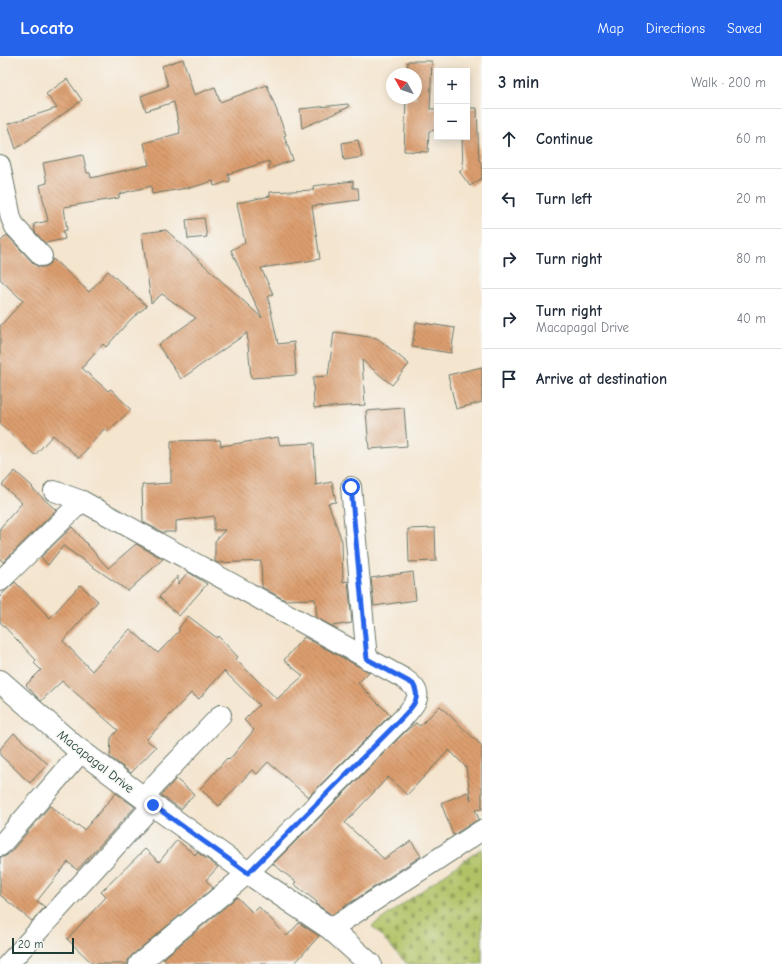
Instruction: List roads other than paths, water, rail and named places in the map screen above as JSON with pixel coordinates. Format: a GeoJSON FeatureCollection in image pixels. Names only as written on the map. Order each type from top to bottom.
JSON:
{"type":"FeatureCollection","features":[{"type":"Feature","properties":{"kind":"main road","name":"Macapagal Drive"},"geometry":{"type":"LineString","coordinates":[[0,681],[82,751],[148,801],[248,873],[331,929],[364,963]]}},
{"type":"Feature","properties":{"kind":"street"},"geometry":{"type":"LineString","coordinates":[[0,165],[11,218],[15,227],[42,256]]}},
{"type":"Feature","properties":{"kind":"street"},"geometry":{"type":"LineString","coordinates":[[351,487],[367,659]]}},
{"type":"Feature","properties":{"kind":"street"},"geometry":{"type":"LineString","coordinates":[[54,491],[82,501],[413,684],[417,692],[415,702],[402,718],[248,873],[139,964]]}},
{"type":"Feature","properties":{"kind":"street"},"geometry":{"type":"LineString","coordinates":[[0,581],[82,501]]}},
{"type":"Feature","properties":{"kind":"street"},"geometry":{"type":"LineString","coordinates":[[8,964],[220,716]]}},
{"type":"Feature","properties":{"kind":"street"},"geometry":{"type":"LineString","coordinates":[[0,846],[82,751]]}},
{"type":"Feature","properties":{"kind":"street"},"geometry":{"type":"LineString","coordinates":[[331,929],[482,830]]}}]}
